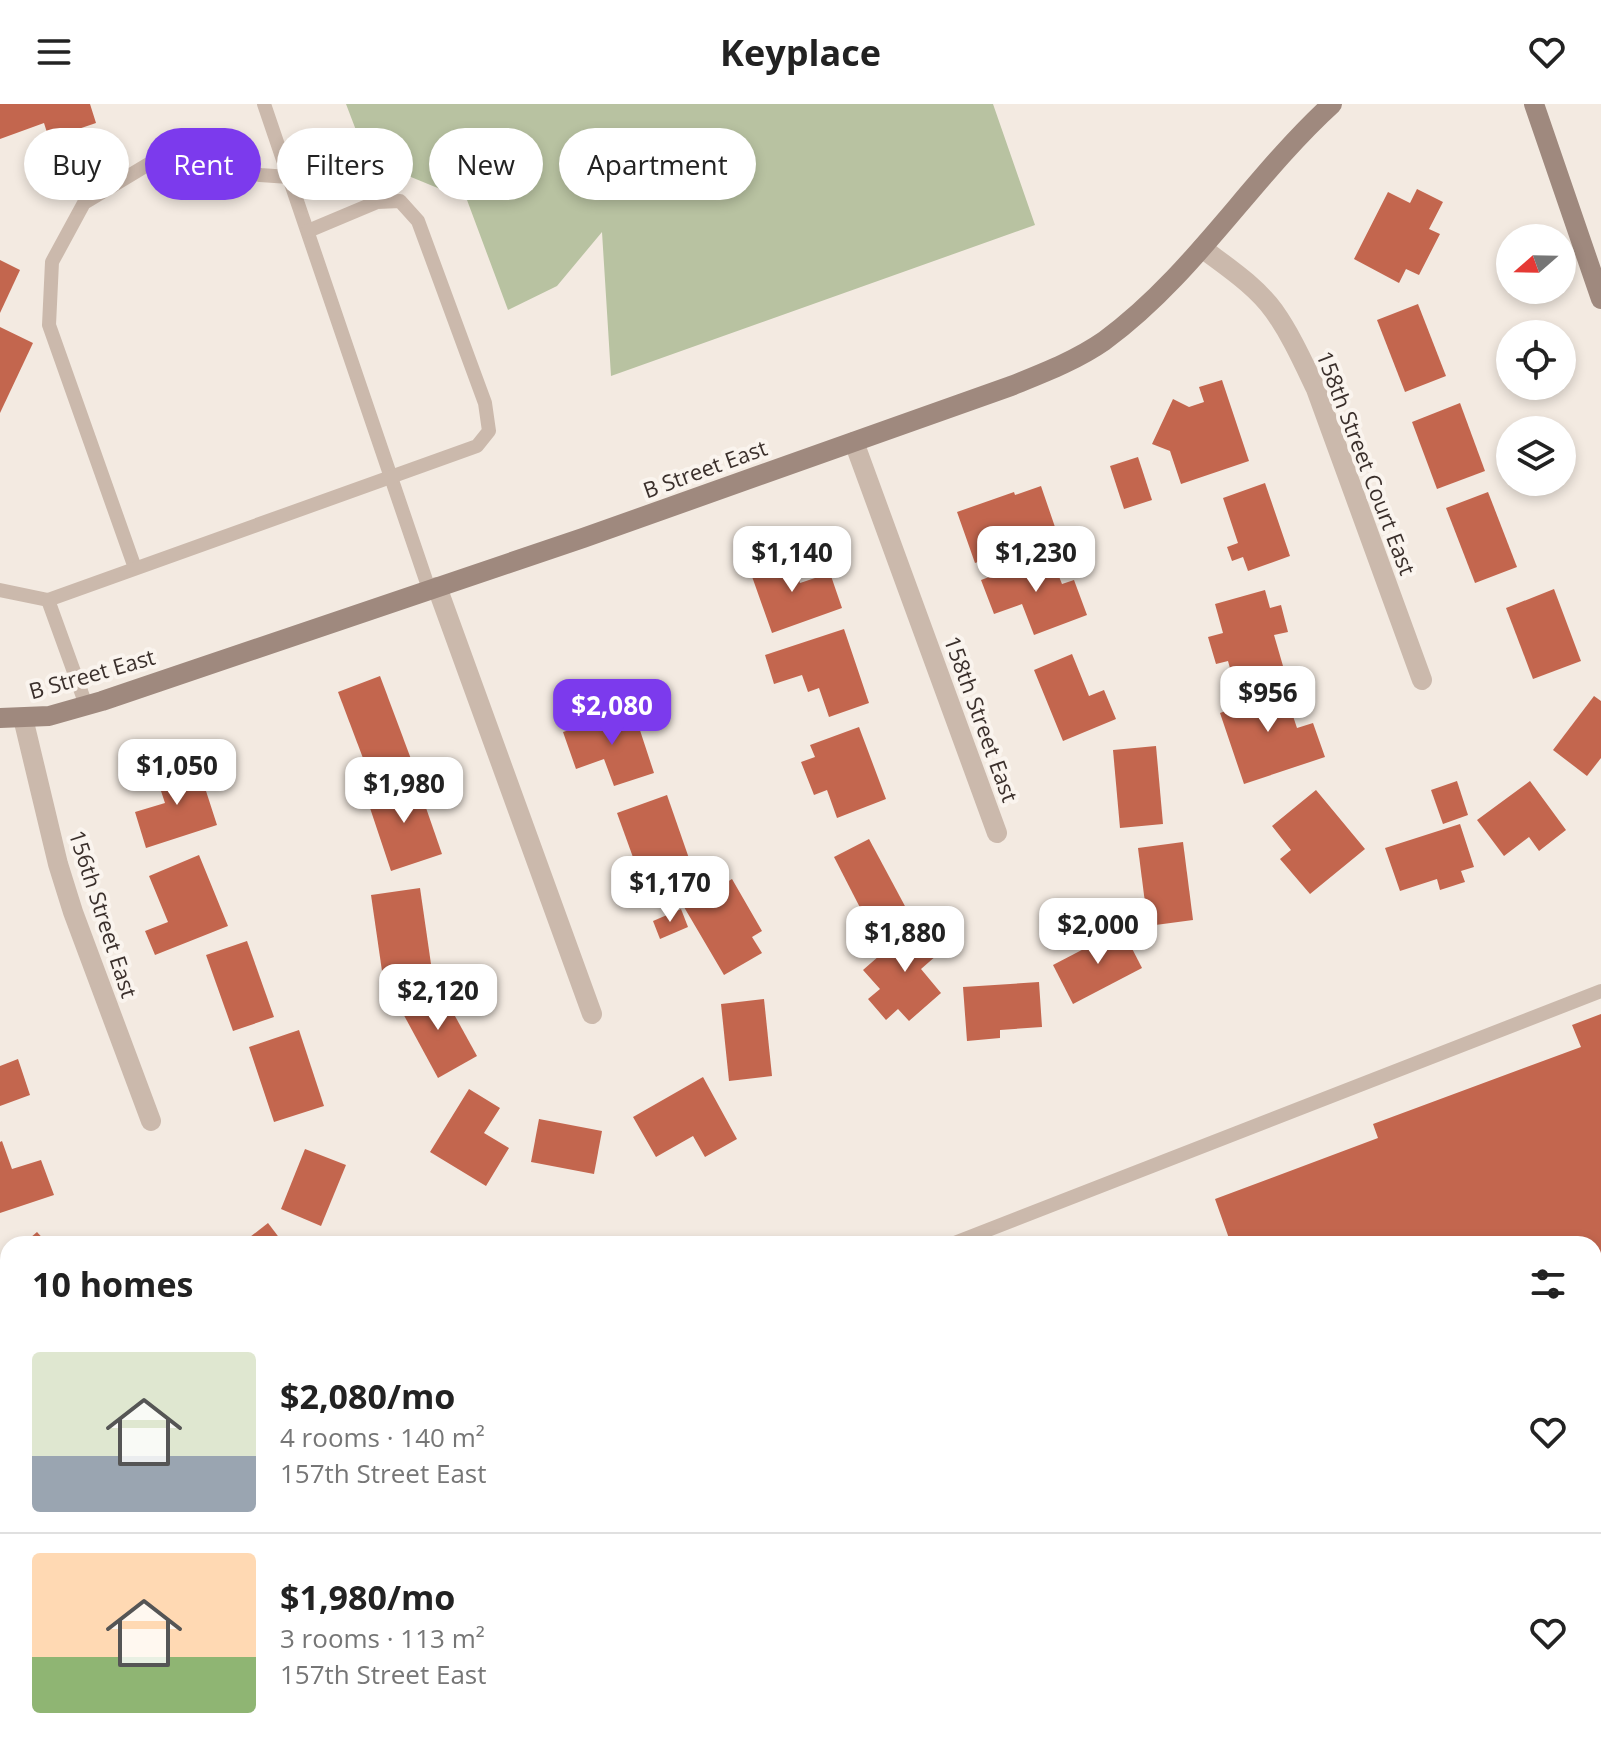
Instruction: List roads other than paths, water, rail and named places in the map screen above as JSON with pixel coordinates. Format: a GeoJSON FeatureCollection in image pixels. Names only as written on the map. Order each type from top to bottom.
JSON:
{"type":"FeatureCollection","features":[{"type":"Feature","properties":{"kind":"street","name":"B Street East"},"geometry":{"type":"LineString","coordinates":[[0,718],[49,716],[86,705],[854,442],[1069,362],[1102,342],[1138,314],[1332,104]]}},
{"type":"Feature","properties":{"kind":"street"},"geometry":{"type":"LineString","coordinates":[[1534,104],[1601,299]]}},
{"type":"Feature","properties":{"kind":"street","name":"158th Street Court East"},"geometry":{"type":"LineString","coordinates":[[1202,248],[1244,279],[1273,309],[1295,344],[1316,389],[1422,680]]}},
{"type":"Feature","properties":{"kind":"street","name":"158th Street East"},"geometry":{"type":"LineString","coordinates":[[854,442],[997,833]]}},
{"type":"Feature","properties":{"kind":"street"},"geometry":{"type":"LineString","coordinates":[[433,588],[592,1014]]}},
{"type":"Feature","properties":{"kind":"street","name":"156th Street East"},"geometry":{"type":"LineString","coordinates":[[23,718],[58,864],[73,912],[151,1121]]}},
{"type":"Feature","properties":{"kind":"lane"},"geometry":{"type":"LineString","coordinates":[[264,104],[277,142]]}},
{"type":"Feature","properties":{"kind":"lane"},"geometry":{"type":"LineString","coordinates":[[135,568],[49,325],[52,262],[84,203],[147,165],[201,157],[260,175],[277,176]]}},
{"type":"Feature","properties":{"kind":"lane"},"geometry":{"type":"LineString","coordinates":[[297,200],[391,476],[433,588]]}},
{"type":"Feature","properties":{"kind":"lane"},"geometry":{"type":"LineString","coordinates":[[0,590],[48,600],[477,446],[489,431],[485,403],[418,221],[400,201],[377,202],[308,231]]}},
{"type":"Feature","properties":{"kind":"lane"},"geometry":{"type":"LineString","coordinates":[[48,600],[86,705]]}},
{"type":"Feature","properties":{"kind":"lane"},"geometry":{"type":"LineString","coordinates":[[973,1236],[1601,991]]}}]}
